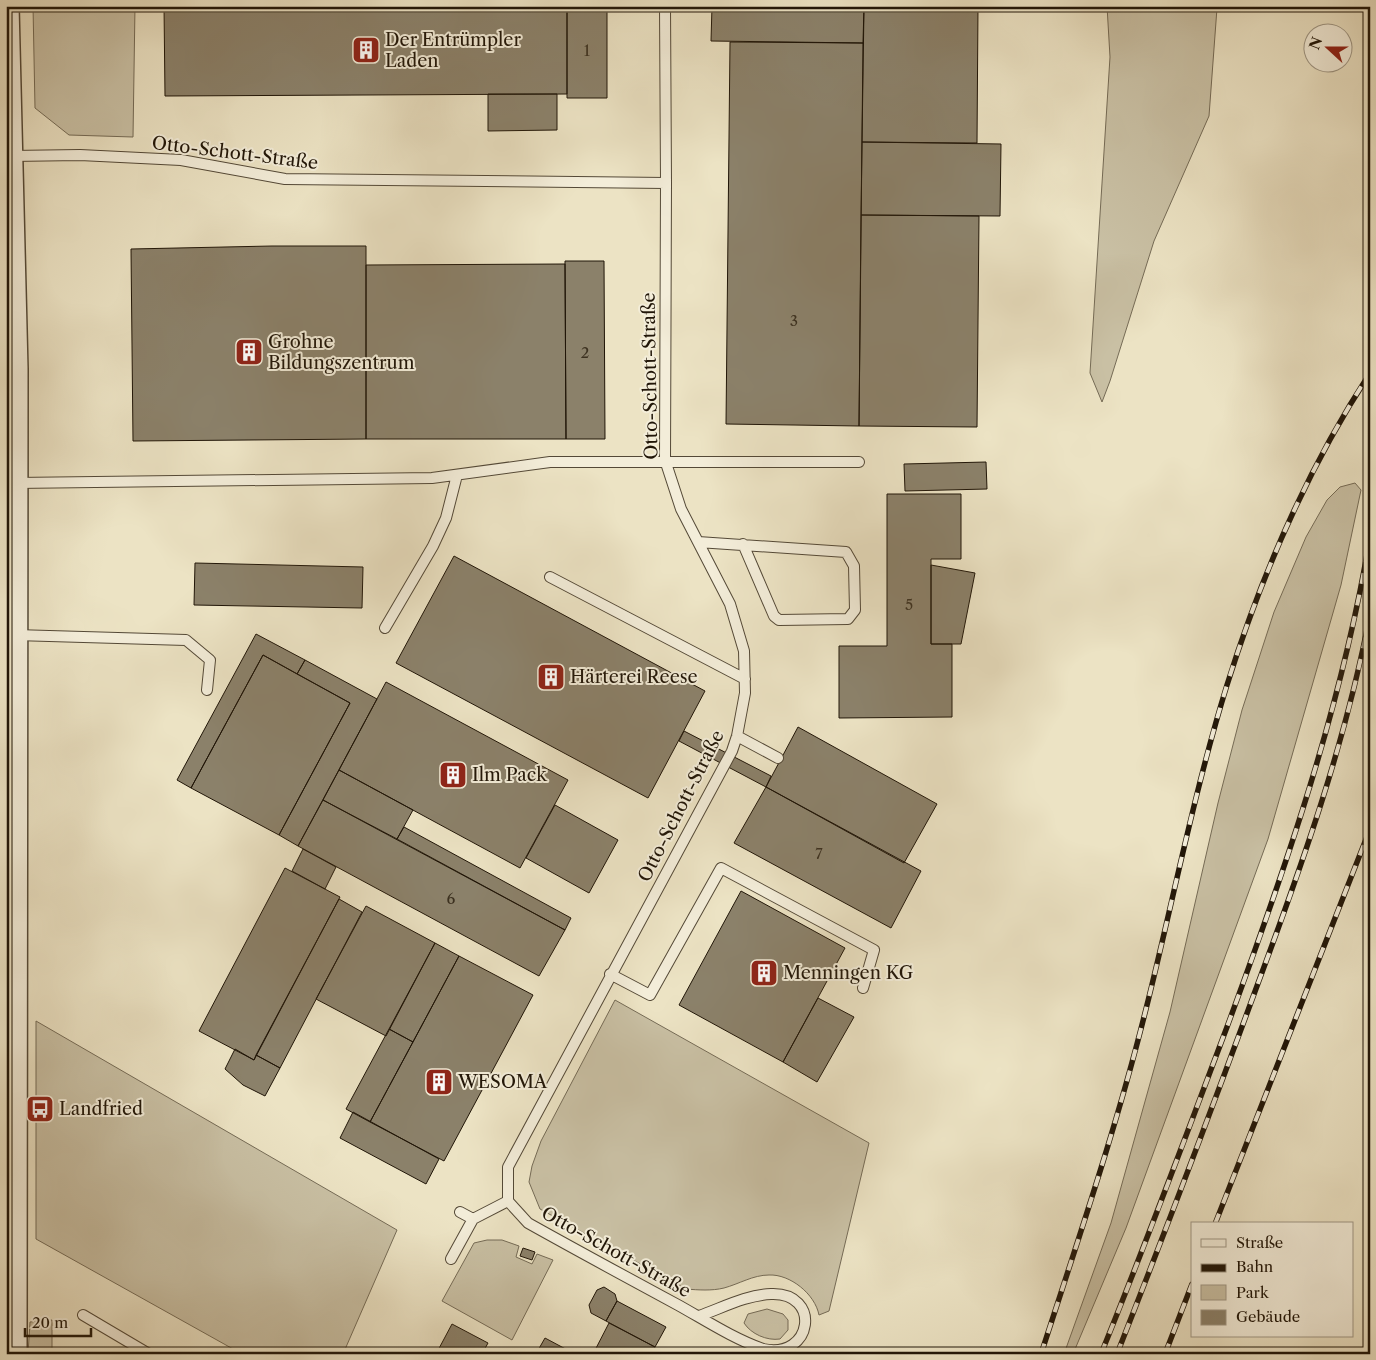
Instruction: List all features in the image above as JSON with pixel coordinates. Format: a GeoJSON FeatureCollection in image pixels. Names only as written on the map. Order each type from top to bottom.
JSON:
{"type":"FeatureCollection","features":[{"type":"Feature","properties":{"kind":"street"},"geometry":{"type":"LineString","coordinates":[[6,6],[11,156],[14,483],[11,1340]]}},
{"type":"Feature","properties":{"kind":"lane","name":"Otto-Schott-Straße"},"geometry":{"type":"LineString","coordinates":[[665,6],[665,460],[681,509],[730,604],[744,651],[745,693],[737,736],[727,759],[508,1167],[508,1202],[528,1223],[699,1316],[770,1351],[784,1351],[796,1344],[805,1333],[806,1317],[800,1306],[787,1297],[774,1294],[756,1295],[699,1316]]}},
{"type":"Feature","properties":{"kind":"lane","name":"Otto-Schott-Straße"},"geometry":{"type":"LineString","coordinates":[[11,156],[80,155],[181,160],[285,179],[666,183]]}},
{"type":"Feature","properties":{"kind":"lane"},"geometry":{"type":"LineString","coordinates":[[14,483],[432,478],[550,462],[665,460],[859,462]]}},
{"type":"Feature","properties":{"kind":"lane"},"geometry":{"type":"LineString","coordinates":[[385,628],[433,546],[446,518],[457,475]]}},
{"type":"Feature","properties":{"kind":"lane"},"geometry":{"type":"LineString","coordinates":[[698,542],[743,544],[846,552],[854,566],[855,610],[852,615],[848,619],[779,620],[774,616],[743,544]]}},
{"type":"Feature","properties":{"kind":"lane"},"geometry":{"type":"LineString","coordinates":[[550,577],[745,679]]}},
{"type":"Feature","properties":{"kind":"lane"},"geometry":{"type":"LineString","coordinates":[[14,635],[186,640],[210,660],[207,690]]}},
{"type":"Feature","properties":{"kind":"lane"},"geometry":{"type":"LineString","coordinates":[[737,736],[778,758]]}},
{"type":"Feature","properties":{"kind":"lane"},"geometry":{"type":"LineString","coordinates":[[610,974],[650,995],[721,868],[874,950],[863,988]]}},
{"type":"Feature","properties":{"kind":"lane"},"geometry":{"type":"LineString","coordinates":[[451,1259],[473,1219],[508,1202]]}},
{"type":"Feature","properties":{"kind":"lane"},"geometry":{"type":"LineString","coordinates":[[460,1212],[473,1219]]}},
{"type":"Feature","properties":{"kind":"lane"},"geometry":{"type":"LineString","coordinates":[[83,1315],[149,1354]]}},
{"type":"Feature","properties":{"kind":"lane"},"geometry":{"type":"LineString","coordinates":[[796,1344],[802,1354]]}},
{"type":"Feature","properties":{"kind":"green space"},"geometry":{"type":"Polygon","coordinates":[[[33,6],[135,6],[133,137],[69,135],[35,108],[33,6]]]}},
{"type":"Feature","properties":{"kind":"green space"},"geometry":{"type":"Polygon","coordinates":[[[1107,6],[1217,6],[1217,8],[1209,116],[1154,241],[1102,402],[1090,373],[1110,57],[1107,6]]]}},
{"type":"Feature","properties":{"kind":"green space"},"geometry":{"type":"Polygon","coordinates":[[[1355,483],[1361,490],[1341,585],[1268,839],[1126,1228],[1073,1354],[1064,1354],[1111,1223],[1170,1012],[1218,803],[1242,710],[1274,612],[1306,537],[1327,500],[1340,487],[1355,483]]]}},
{"type":"Feature","properties":{"kind":"green space"},"geometry":{"type":"Polygon","coordinates":[[[615,1000],[869,1143],[829,1311],[819,1315],[817,1307],[807,1293],[793,1282],[777,1276],[757,1276],[719,1289],[686,1289],[540,1209],[529,1182],[532,1166],[541,1141],[615,1000]]]}},
{"type":"Feature","properties":{"kind":"green space"},"geometry":{"type":"Polygon","coordinates":[[[36,1021],[397,1230],[343,1354],[242,1354],[36,1239],[36,1021]]]}},
{"type":"Feature","properties":{"kind":"green space"},"geometry":{"type":"Polygon","coordinates":[[[487,1240],[502,1240],[519,1246],[516,1257],[532,1264],[537,1254],[553,1260],[512,1340],[442,1301],[474,1243],[487,1240]]]}},
{"type":"Feature","properties":{"kind":"green space"},"geometry":{"type":"Polygon","coordinates":[[[767,1309],[783,1314],[788,1320],[788,1330],[780,1339],[760,1336],[744,1323],[748,1314],[767,1309]]]}},
{"type":"Feature","properties":{"kind":"green space"},"geometry":{"type":"Polygon","coordinates":[[[52,1320],[52,1354],[28,1354],[30,1322],[52,1320]]]}},
{"type":"Feature","properties":{"kind":"building","name":"Der Entrümpler Laden"},"geometry":{"type":"Polygon","coordinates":[[[164,6],[567,6],[567,94],[165,96],[164,6]]]}},
{"type":"Feature","properties":{"kind":"building"},"geometry":{"type":"Polygon","coordinates":[[[567,6],[607,6],[607,98],[567,98],[567,6]]]}},
{"type":"Feature","properties":{"kind":"building"},"geometry":{"type":"Polygon","coordinates":[[[712,6],[864,6],[863,43],[711,41],[712,6]]]}},
{"type":"Feature","properties":{"kind":"building"},"geometry":{"type":"Polygon","coordinates":[[[864,6],[978,6],[977,143],[862,142],[864,6]]]}},
{"type":"Feature","properties":{"kind":"building"},"geometry":{"type":"Polygon","coordinates":[[[730,42],[863,43],[859,426],[726,424],[730,42]]]}},
{"type":"Feature","properties":{"kind":"building"},"geometry":{"type":"Polygon","coordinates":[[[488,94],[557,94],[557,130],[488,131],[488,94]]]}},
{"type":"Feature","properties":{"kind":"building"},"geometry":{"type":"Polygon","coordinates":[[[862,142],[1001,144],[1000,216],[861,215],[862,142]]]}},
{"type":"Feature","properties":{"kind":"building"},"geometry":{"type":"Polygon","coordinates":[[[861,215],[979,216],[977,427],[859,426],[861,215]]]}},
{"type":"Feature","properties":{"kind":"building","name":"Grohne Bildungszentrum"},"geometry":{"type":"Polygon","coordinates":[[[366,246],[366,439],[133,441],[131,249],[366,246]]]}},
{"type":"Feature","properties":{"kind":"building"},"geometry":{"type":"Polygon","coordinates":[[[565,261],[604,261],[605,439],[566,439],[565,261]]]}},
{"type":"Feature","properties":{"kind":"building"},"geometry":{"type":"Polygon","coordinates":[[[565,264],[566,439],[366,439],[366,265],[565,264]]]}},
{"type":"Feature","properties":{"kind":"building"},"geometry":{"type":"Polygon","coordinates":[[[986,462],[987,489],[905,491],[904,464],[986,462]]]}},
{"type":"Feature","properties":{"kind":"building"},"geometry":{"type":"Polygon","coordinates":[[[887,494],[961,494],[961,559],[931,559],[931,644],[952,644],[952,717],[839,718],[839,646],[887,646],[887,494]]]}},
{"type":"Feature","properties":{"kind":"building","name":"Härterei Reese"},"geometry":{"type":"Polygon","coordinates":[[[454,556],[705,691],[648,798],[396,663],[454,556]]]}},
{"type":"Feature","properties":{"kind":"building"},"geometry":{"type":"Polygon","coordinates":[[[195,563],[363,567],[362,608],[194,605],[195,563]]]}},
{"type":"Feature","properties":{"kind":"building"},"geometry":{"type":"Polygon","coordinates":[[[931,565],[975,573],[961,644],[931,644],[931,565]]]}},
{"type":"Feature","properties":{"kind":"building"},"geometry":{"type":"Polygon","coordinates":[[[256,634],[305,660],[297,674],[263,655],[191,788],[177,780],[256,634]]]}},
{"type":"Feature","properties":{"kind":"building"},"geometry":{"type":"Polygon","coordinates":[[[263,655],[350,703],[279,835],[191,788],[263,655]]]}},
{"type":"Feature","properties":{"kind":"building"},"geometry":{"type":"Polygon","coordinates":[[[305,660],[377,699],[298,846],[279,835],[350,703],[297,674],[305,660]]]}},
{"type":"Feature","properties":{"kind":"building","name":"Ilm Pack"},"geometry":{"type":"Polygon","coordinates":[[[386,682],[568,780],[520,868],[339,770],[386,682]]]}},
{"type":"Feature","properties":{"kind":"building"},"geometry":{"type":"Polygon","coordinates":[[[798,727],[937,804],[904,863],[766,787],[798,727]]]}},
{"type":"Feature","properties":{"kind":"building"},"geometry":{"type":"Polygon","coordinates":[[[684,731],[771,776],[766,787],[679,741],[684,731]]]}},
{"type":"Feature","properties":{"kind":"building"},"geometry":{"type":"Polygon","coordinates":[[[339,770],[413,810],[397,839],[323,800],[339,770]]]}},
{"type":"Feature","properties":{"kind":"building"},"geometry":{"type":"Polygon","coordinates":[[[766,787],[921,871],[891,928],[734,843],[766,787]]]}},
{"type":"Feature","properties":{"kind":"building"},"geometry":{"type":"Polygon","coordinates":[[[323,800],[565,930],[539,976],[298,846],[323,800]]]}},
{"type":"Feature","properties":{"kind":"building"},"geometry":{"type":"Polygon","coordinates":[[[555,805],[618,840],[589,893],[526,858],[555,805]]]}},
{"type":"Feature","properties":{"kind":"building"},"geometry":{"type":"Polygon","coordinates":[[[404,827],[571,918],[565,930],[397,839],[404,827]]]}},
{"type":"Feature","properties":{"kind":"building"},"geometry":{"type":"Polygon","coordinates":[[[303,849],[336,867],[325,889],[292,871],[303,849]]]}},
{"type":"Feature","properties":{"kind":"building"},"geometry":{"type":"Polygon","coordinates":[[[285,868],[340,897],[254,1060],[199,1031],[285,868]]]}},
{"type":"Feature","properties":{"kind":"building","name":"Menningen KG"},"geometry":{"type":"Polygon","coordinates":[[[741,891],[845,948],[783,1062],[679,1005],[741,891]]]}},
{"type":"Feature","properties":{"kind":"building"},"geometry":{"type":"Polygon","coordinates":[[[339,899],[362,912],[280,1068],[256,1055],[339,899]]]}},
{"type":"Feature","properties":{"kind":"building"},"geometry":{"type":"Polygon","coordinates":[[[366,906],[435,943],[386,1036],[316,999],[366,906]]]}},
{"type":"Feature","properties":{"kind":"building"},"geometry":{"type":"Polygon","coordinates":[[[435,943],[459,956],[413,1042],[389,1029],[435,943]]]}},
{"type":"Feature","properties":{"kind":"building","name":"WESOMA"},"geometry":{"type":"Polygon","coordinates":[[[459,956],[533,995],[444,1161],[370,1122],[459,956]]]}},
{"type":"Feature","properties":{"kind":"building"},"geometry":{"type":"Polygon","coordinates":[[[818,998],[854,1017],[817,1082],[783,1062],[818,998]]]}},
{"type":"Feature","properties":{"kind":"building"},"geometry":{"type":"Polygon","coordinates":[[[389,1029],[413,1042],[370,1122],[346,1109],[389,1029]]]}},
{"type":"Feature","properties":{"kind":"building"},"geometry":{"type":"Polygon","coordinates":[[[235,1049],[254,1060],[256,1055],[280,1068],[265,1096],[243,1085],[225,1069],[235,1049]]]}},
{"type":"Feature","properties":{"kind":"building"},"geometry":{"type":"Polygon","coordinates":[[[353,1112],[439,1159],[426,1184],[340,1138],[353,1112]]]}},
{"type":"Feature","properties":{"kind":"building"},"geometry":{"type":"Polygon","coordinates":[[[523,1248],[535,1252],[532,1260],[520,1256],[523,1248]]]}},
{"type":"Feature","properties":{"kind":"building"},"geometry":{"type":"Polygon","coordinates":[[[604,1287],[615,1294],[617,1301],[606,1321],[591,1313],[589,1305],[597,1290],[604,1287]]]}},
{"type":"Feature","properties":{"kind":"building"},"geometry":{"type":"Polygon","coordinates":[[[617,1301],[666,1327],[655,1347],[606,1321],[617,1301]]]}},
{"type":"Feature","properties":{"kind":"building"},"geometry":{"type":"Polygon","coordinates":[[[609,1323],[655,1347],[652,1354],[593,1354],[609,1323]]]}},
{"type":"Feature","properties":{"kind":"building"},"geometry":{"type":"Polygon","coordinates":[[[452,1324],[488,1343],[482,1354],[436,1354],[452,1324]]]}},
{"type":"Feature","properties":{"kind":"building"},"geometry":{"type":"Polygon","coordinates":[[[545,1338],[575,1354],[540,1354],[537,1352],[545,1338]]]}},
{"type":"Feature","properties":{"kind":"railway"},"geometry":{"type":"LineString","coordinates":[[1041,1354],[1123,1096],[1146,1009],[1204,766],[1240,644],[1271,563],[1306,485],[1347,409],[1370,373]]}},
{"type":"Feature","properties":{"kind":"railway"},"geometry":{"type":"LineString","coordinates":[[1101,1354],[1227,1027],[1291,846],[1328,724],[1344,662],[1370,537]]}},
{"type":"Feature","properties":{"kind":"railway"},"geometry":{"type":"LineString","coordinates":[[1117,1354],[1223,1078],[1306,849],[1349,709],[1370,614]]}},
{"type":"Feature","properties":{"kind":"railway"},"geometry":{"type":"LineString","coordinates":[[1216,1222],[1370,829]]}},
{"type":"Feature","properties":{"kind":"railway"},"geometry":{"type":"LineString","coordinates":[[1165,1354],[1191,1287]]}},
{"type":"Feature","properties":{"kind":"place","name":"Der Entrümpler Laden"},"geometry":{"type":"Point","coordinates":[366,50]}},
{"type":"Feature","properties":{"kind":"place","name":"Grohne Bildungszentrum"},"geometry":{"type":"Point","coordinates":[249,352]}},
{"type":"Feature","properties":{"kind":"place","name":"Härterei Reese"},"geometry":{"type":"Point","coordinates":[551,677]}},
{"type":"Feature","properties":{"kind":"place","name":"Ilm Pack"},"geometry":{"type":"Point","coordinates":[453,775]}},
{"type":"Feature","properties":{"kind":"place","name":"Menningen KG"},"geometry":{"type":"Point","coordinates":[764,973]}},
{"type":"Feature","properties":{"kind":"place","name":"WESOMA"},"geometry":{"type":"Point","coordinates":[439,1082]}},
{"type":"Feature","properties":{"kind":"place","name":"Landfried"},"geometry":{"type":"Point","coordinates":[40,1109]}}]}
